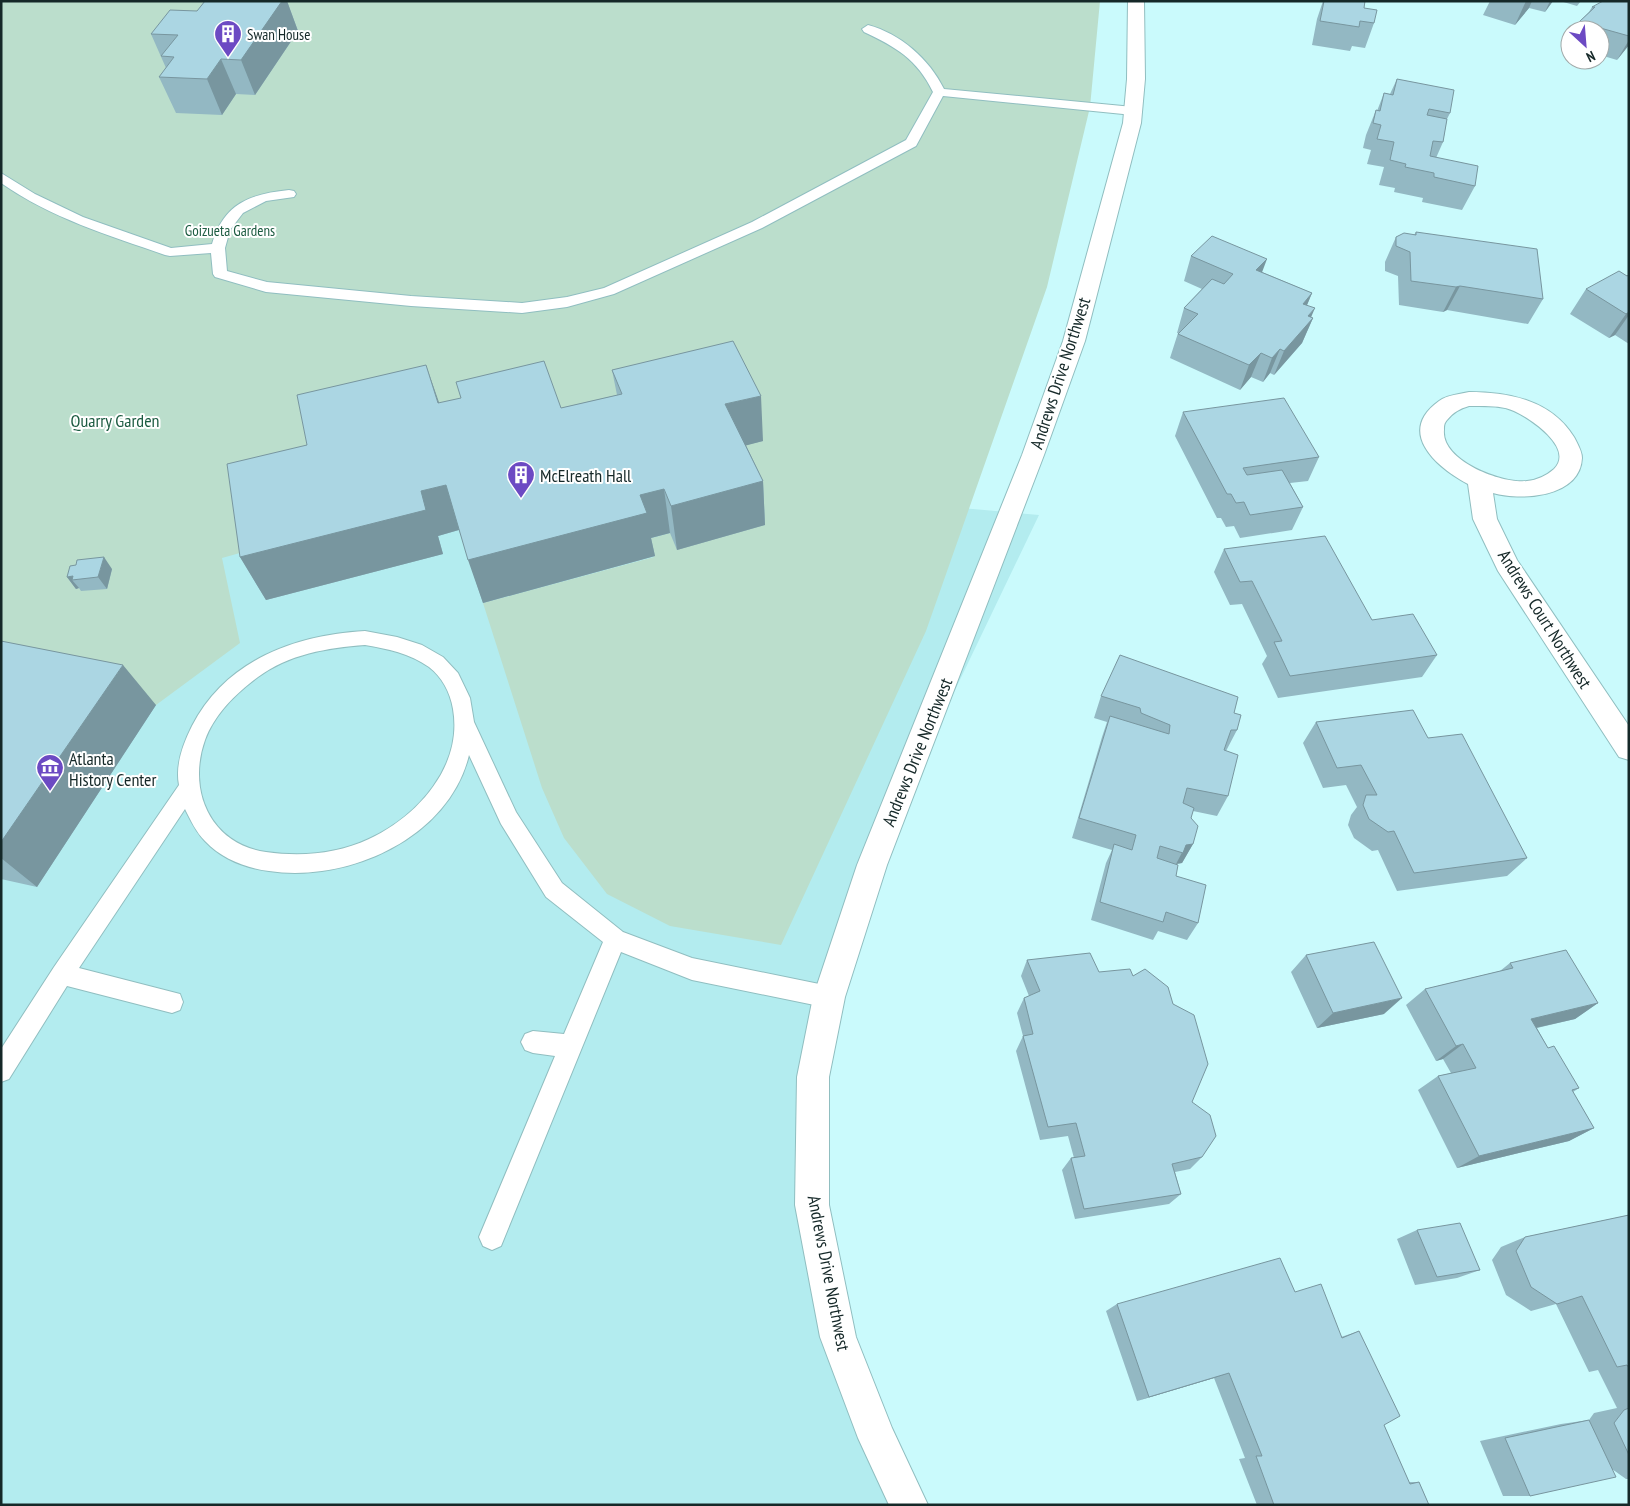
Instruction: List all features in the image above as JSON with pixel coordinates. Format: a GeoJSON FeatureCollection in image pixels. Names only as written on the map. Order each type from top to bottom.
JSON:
{"type":"FeatureCollection","features":[{"type":"Feature","properties":{"kind":"street","name":"Andrews Drive Northwest"},"geometry":{"type":"LineString","coordinates":[[909,1505],[878,1438],[838,1337],[812,1205],[813,1077],[829,997],[872,865],[1034,455],[1074,341],[1132,123],[1136,80],[1136,1]]}},
{"type":"Feature","properties":{"kind":"street"},"geometry":{"type":"LineString","coordinates":[[1469,398],[1495,399],[1521,406],[1545,418],[1562,435],[1570,453],[1568,470],[1555,483],[1534,490],[1507,489],[1479,481],[1455,468],[1438,450],[1431,433],[1435,417],[1449,405],[1469,398]]}},
{"type":"Feature","properties":{"kind":"street","name":"Andrews Court Northwest"},"geometry":{"type":"LineString","coordinates":[[1479,481],[1485,519],[1507,564],[1629,749]]}},
{"type":"Feature","properties":{"kind":"lane"},"geometry":{"type":"LineString","coordinates":[[868,29],[905,47],[932,75],[939,92]]}},
{"type":"Feature","properties":{"kind":"lane"},"geometry":{"type":"LineString","coordinates":[[939,92],[1133,112]]}},
{"type":"Feature","properties":{"kind":"lane"},"geometry":{"type":"LineString","coordinates":[[289,194],[263,197],[238,210],[223,230],[218,248],[220,274],[266,287],[411,300],[522,308],[567,302],[609,291],[757,225],[911,142],[939,92]]}},
{"type":"Feature","properties":{"kind":"lane"},"geometry":{"type":"LineString","coordinates":[[1,177],[30,197],[78,220],[170,252],[218,248]]}},
{"type":"Feature","properties":{"kind":"lane"},"geometry":{"type":"LineString","coordinates":[[466,726],[462,751],[452,777],[435,801],[412,823],[384,842],[352,855],[319,863],[287,865],[256,860],[229,849],[209,832],[194,812],[188,788],[188,763],[195,737],[209,713],[228,691],[251,672],[278,656],[307,645],[365,638],[392,642],[416,650],[437,664],[453,681],[462,702],[466,726],[508,818],[554,890],[615,939],[692,969],[829,997]]}},
{"type":"Feature","properties":{"kind":"lane"},"geometry":{"type":"LineString","coordinates":[[1,1071],[62,974],[188,788]]}},
{"type":"Feature","properties":{"kind":"lane"},"geometry":{"type":"LineString","coordinates":[[492,1237],[615,939]]}},
{"type":"Feature","properties":{"kind":"lane"},"geometry":{"type":"LineString","coordinates":[[62,974],[172,1002]]}},
{"type":"Feature","properties":{"kind":"lane"},"geometry":{"type":"LineString","coordinates":[[534,1042],[571,1046]]}},
{"type":"Feature","properties":{"kind":"shaded area"},"geometry":{"type":"Polygon","coordinates":[[[1,421],[1039,515],[828,955],[824,1331],[900,1505],[1,1505],[1,421]]]}},
{"type":"Feature","properties":{"kind":"green space","name":"Goizueta Gardens"},"geometry":{"type":"Polygon","coordinates":[[[1,1],[1100,1],[1090,107],[1047,287],[926,631],[781,945],[670,926],[607,894],[564,838],[542,788],[483,603],[654,557],[648,539],[670,533],[729,450],[258,548],[222,558],[240,643],[156,705],[1,674],[1,1]]]}},
{"type":"Feature","properties":{"kind":"building"},"geometry":{"type":"Polygon","coordinates":[[[205,1],[282,1],[241,60],[221,59],[207,79],[159,77],[174,57],[161,56],[178,35],[151,34],[170,10],[197,11],[205,1]]]}},
{"type":"Feature","properties":{"kind":"building"},"geometry":{"type":"Polygon","coordinates":[[[1324,1],[1365,1],[1364,8],[1377,10],[1374,23],[1360,21],[1359,27],[1320,21],[1324,1]]]}},
{"type":"Feature","properties":{"kind":"building"},"geometry":{"type":"Polygon","coordinates":[[[1603,1],[1629,1],[1629,36],[1610,31],[1610,20],[1581,20],[1595,7],[1592,7],[1603,1]]]}},
{"type":"Feature","properties":{"kind":"building"},"geometry":{"type":"Polygon","coordinates":[[[1397,79],[1454,90],[1450,113],[1429,109],[1427,115],[1447,119],[1443,142],[1433,141],[1430,156],[1478,166],[1475,186],[1434,177],[1434,173],[1405,167],[1406,164],[1390,160],[1394,142],[1377,139],[1381,125],[1373,123],[1376,110],[1380,111],[1384,93],[1393,95],[1397,79]]]}},
{"type":"Feature","properties":{"kind":"building"},"geometry":{"type":"Polygon","coordinates":[[[1416,232],[1537,249],[1543,299],[1460,286],[1411,281],[1410,252],[1396,246],[1396,237],[1404,233],[1416,235],[1416,232]]]}},
{"type":"Feature","properties":{"kind":"building"},"geometry":{"type":"Polygon","coordinates":[[[1212,236],[1267,259],[1256,270],[1312,293],[1303,304],[1315,308],[1308,316],[1313,318],[1284,351],[1280,349],[1272,358],[1261,353],[1249,365],[1178,334],[1198,314],[1184,308],[1212,279],[1224,284],[1233,274],[1191,256],[1212,236]]]}},
{"type":"Feature","properties":{"kind":"building"},"geometry":{"type":"Polygon","coordinates":[[[1619,271],[1627,276],[1629,275],[1629,312],[1626,314],[1586,289],[1619,271]]]}},
{"type":"Feature","properties":{"kind":"building","name":"McElreath Hall"},"geometry":{"type":"Polygon","coordinates":[[[733,341],[761,396],[725,404],[763,481],[671,506],[664,489],[640,495],[647,513],[468,560],[446,485],[421,491],[426,510],[240,557],[227,464],[307,445],[297,395],[426,365],[438,403],[461,398],[456,382],[544,361],[561,408],[622,394],[612,370],[733,341]]]}},
{"type":"Feature","properties":{"kind":"building"},"geometry":{"type":"Polygon","coordinates":[[[1284,398],[1319,457],[1243,468],[1247,475],[1282,470],[1303,507],[1250,515],[1244,502],[1236,503],[1231,494],[1227,494],[1183,412],[1284,398]]]}},
{"type":"Feature","properties":{"kind":"building"},"geometry":{"type":"Polygon","coordinates":[[[1325,536],[1372,620],[1413,614],[1437,655],[1290,676],[1274,642],[1282,641],[1252,581],[1240,582],[1224,549],[1325,536]]]}},
{"type":"Feature","properties":{"kind":"building"},"geometry":{"type":"Polygon","coordinates":[[[104,557],[98,577],[72,580],[73,576],[67,577],[70,566],[76,565],[77,560],[104,557]]]}},
{"type":"Feature","properties":{"kind":"building"},"geometry":{"type":"Polygon","coordinates":[[[1,641],[123,665],[1,842],[1,641]]]}},
{"type":"Feature","properties":{"kind":"building"},"geometry":{"type":"Polygon","coordinates":[[[1120,655],[1238,697],[1234,713],[1241,715],[1237,730],[1231,730],[1224,750],[1238,755],[1228,796],[1187,788],[1183,803],[1194,808],[1191,818],[1198,826],[1193,844],[1186,845],[1183,853],[1160,846],[1157,858],[1178,865],[1176,876],[1206,885],[1198,923],[1166,912],[1163,922],[1100,902],[1114,844],[1132,850],[1136,835],[1079,818],[1110,716],[1169,734],[1170,725],[1141,713],[1140,708],[1101,696],[1120,655]]]}},
{"type":"Feature","properties":{"kind":"building"},"geometry":{"type":"Polygon","coordinates":[[[1413,710],[1428,738],[1462,734],[1527,858],[1414,873],[1394,831],[1388,832],[1369,819],[1363,805],[1366,795],[1377,795],[1361,765],[1337,768],[1316,722],[1413,710]]]}},
{"type":"Feature","properties":{"kind":"building"},"geometry":{"type":"Polygon","coordinates":[[[1374,942],[1402,998],[1333,1013],[1306,955],[1374,942]]]}},
{"type":"Feature","properties":{"kind":"building"},"geometry":{"type":"Polygon","coordinates":[[[1566,950],[1598,1003],[1531,1019],[1548,1048],[1554,1046],[1579,1088],[1572,1090],[1594,1128],[1479,1156],[1438,1076],[1476,1068],[1463,1044],[1456,1046],[1425,989],[1513,968],[1510,963],[1566,950]]]}},
{"type":"Feature","properties":{"kind":"building"},"geometry":{"type":"Polygon","coordinates":[[[1090,953],[1099,972],[1130,969],[1133,976],[1145,969],[1168,987],[1173,1004],[1194,1015],[1208,1064],[1192,1102],[1210,1115],[1216,1136],[1202,1157],[1172,1164],[1181,1194],[1084,1209],[1071,1158],[1085,1156],[1076,1123],[1048,1127],[1023,1036],[1033,1034],[1024,998],[1040,991],[1027,960],[1090,953]]]}},
{"type":"Feature","properties":{"kind":"building"},"geometry":{"type":"Polygon","coordinates":[[[1629,1215],[1629,1368],[1627,1365],[1617,1367],[1582,1296],[1557,1304],[1531,1287],[1516,1251],[1525,1237],[1629,1215]]]}},
{"type":"Feature","properties":{"kind":"building"},"geometry":{"type":"Polygon","coordinates":[[[1460,1223],[1480,1270],[1437,1277],[1417,1230],[1460,1223]]]}},
{"type":"Feature","properties":{"kind":"building"},"geometry":{"type":"Polygon","coordinates":[[[1280,1258],[1295,1292],[1321,1284],[1342,1338],[1359,1331],[1400,1416],[1384,1425],[1410,1484],[1419,1482],[1429,1505],[1274,1505],[1256,1456],[1262,1456],[1229,1373],[1149,1397],[1117,1304],[1280,1258]]]}},
{"type":"Feature","properties":{"kind":"building"},"geometry":{"type":"Polygon","coordinates":[[[1629,1408],[1629,1455],[1614,1423],[1624,1410],[1629,1408]]]}},
{"type":"Feature","properties":{"kind":"building"},"geometry":{"type":"Polygon","coordinates":[[[1589,1420],[1616,1477],[1530,1496],[1505,1438],[1589,1420]]]}},
{"type":"Feature","properties":{"kind":"place","name":"Swan House"},"geometry":{"type":"Point","coordinates":[228,58]}},
{"type":"Feature","properties":{"kind":"place","name":"McElreath Hall"},"geometry":{"type":"Point","coordinates":[521,499]}},
{"type":"Feature","properties":{"kind":"place","name":"Atlanta History Center"},"geometry":{"type":"Point","coordinates":[50,792]}},
{"type":"Feature","properties":{"kind":"park label","name":"Quarry Garden"},"geometry":{"type":"Point","coordinates":[115,420]}}]}
